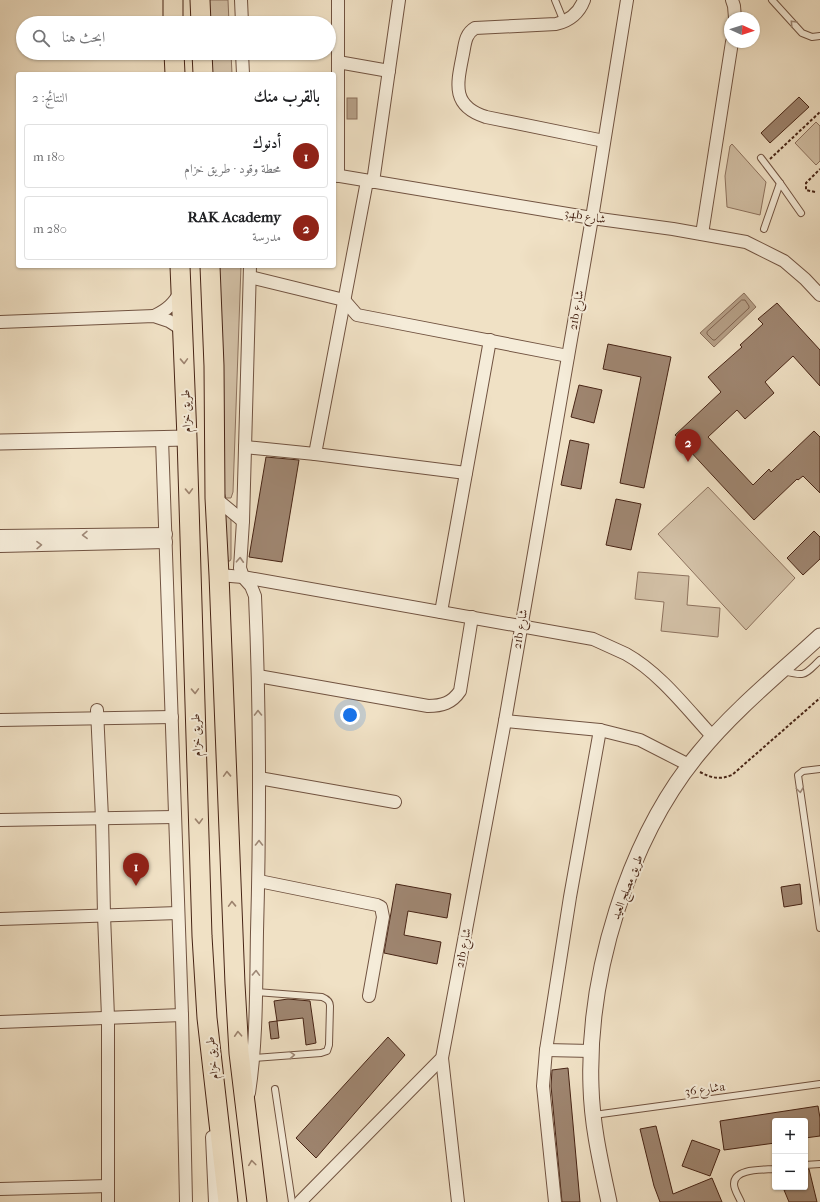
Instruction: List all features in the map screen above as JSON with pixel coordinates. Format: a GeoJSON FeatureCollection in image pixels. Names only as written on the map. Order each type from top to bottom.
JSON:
{"type":"FeatureCollection","features":[{"type":"Feature","properties":{"kind":"main road"},"geometry":{"type":"LineString","coordinates":[[173,0],[173,16]]}},
{"type":"Feature","properties":{"kind":"main road"},"geometry":{"type":"LineString","coordinates":[[200,0],[201,16]]}},
{"type":"Feature","properties":{"kind":"main road"},"geometry":{"type":"LineString","coordinates":[[174,60],[175,72]]}},
{"type":"Feature","properties":{"kind":"main road"},"geometry":{"type":"LineString","coordinates":[[202,60],[203,72]]}},
{"type":"Feature","properties":{"kind":"main road","name":"طريق خزام"},"geometry":{"type":"LineString","coordinates":[[180,268],[192,590],[202,936],[207,1018],[228,1202]]}},
{"type":"Feature","properties":{"kind":"main road"},"geometry":{"type":"LineString","coordinates":[[197,268],[199,322],[214,366]]}},
{"type":"Feature","properties":{"kind":"main road"},"geometry":{"type":"LineString","coordinates":[[210,268],[214,366],[215,498],[235,984],[239,1053],[257,1202]]}},
{"type":"Feature","properties":{"kind":"main road"},"geometry":{"type":"LineString","coordinates":[[192,590],[201,605],[203,616],[205,665],[208,670],[213,673],[223,673]]}},
{"type":"Feature","properties":{"kind":"street"},"geometry":{"type":"LineString","coordinates":[[241,0],[242,16]]}},
{"type":"Feature","properties":{"kind":"street"},"geometry":{"type":"LineString","coordinates":[[336,176],[338,0]]}},
{"type":"Feature","properties":{"kind":"street"},"geometry":{"type":"LineString","coordinates":[[315,454],[344,300],[370,181],[389,71],[399,0]]}},
{"type":"Feature","properties":{"kind":"street"},"geometry":{"type":"LineString","coordinates":[[584,0],[582,6],[575,15],[564,22],[556,24],[475,28],[469,31],[466,38],[458,83],[458,92],[466,107],[476,114],[604,141]]}},
{"type":"Feature","properties":{"kind":"street","name":"21b شارع"},"geometry":{"type":"LineString","coordinates":[[458,1202],[442,1058],[505,721],[592,218],[627,0]]}},
{"type":"Feature","properties":{"kind":"street"},"geometry":{"type":"LineString","coordinates":[[732,0],[734,12]]}},
{"type":"Feature","properties":{"kind":"street"},"geometry":{"type":"LineString","coordinates":[[702,234],[731,48]]}},
{"type":"Feature","properties":{"kind":"street"},"geometry":{"type":"LineString","coordinates":[[242,60],[243,72]]}},
{"type":"Feature","properties":{"kind":"street"},"geometry":{"type":"LineString","coordinates":[[338,62],[389,71]]}},
{"type":"Feature","properties":{"kind":"street","name":"34b شارع"},"geometry":{"type":"LineString","coordinates":[[336,176],[592,218],[673,229],[746,242],[784,261],[806,279],[820,295]]}},
{"type":"Feature","properties":{"kind":"street"},"geometry":{"type":"LineString","coordinates":[[246,1110],[253,1058],[259,882],[258,676],[255,596],[243,577],[240,568],[243,521],[250,272],[344,300],[357,314],[568,356]]}},
{"type":"Feature","properties":{"kind":"street"},"geometry":{"type":"LineString","coordinates":[[154,316],[163,312],[171,305],[177,298],[181,288]]}},
{"type":"Feature","properties":{"kind":"street"},"geometry":{"type":"LineString","coordinates":[[0,322],[154,316],[169,321],[183,330]]}},
{"type":"Feature","properties":{"kind":"street"},"geometry":{"type":"LineString","coordinates":[[441,612],[490,340]]}},
{"type":"Feature","properties":{"kind":"street"},"geometry":{"type":"LineString","coordinates":[[162,438],[182,1015],[186,1202]]}},
{"type":"Feature","properties":{"kind":"street"},"geometry":{"type":"LineString","coordinates":[[0,442],[187,438]]}},
{"type":"Feature","properties":{"kind":"street"},"geometry":{"type":"LineString","coordinates":[[245,447],[315,454],[466,473]]}},
{"type":"Feature","properties":{"kind":"street"},"geometry":{"type":"LineString","coordinates":[[215,498],[243,521]]}},
{"type":"Feature","properties":{"kind":"street"},"geometry":{"type":"LineString","coordinates":[[0,536],[166,538]]}},
{"type":"Feature","properties":{"kind":"street"},"geometry":{"type":"LineString","coordinates":[[0,546],[166,538]]}},
{"type":"Feature","properties":{"kind":"street"},"geometry":{"type":"LineString","coordinates":[[219,575],[243,577],[593,639],[627,655],[646,669],[666,686],[713,737]]}},
{"type":"Feature","properties":{"kind":"street"},"geometry":{"type":"LineString","coordinates":[[258,676],[428,706],[436,706],[447,703],[455,698],[460,691],[472,618]]}},
{"type":"Feature","properties":{"kind":"street","name":"طريق مصلح العيد"},"geometry":{"type":"LineString","coordinates":[[609,1202],[597,1143],[591,1087],[591,1051],[598,985],[618,907],[646,837],[667,797],[689,765],[713,737],[782,670],[820,636]]}},
{"type":"Feature","properties":{"kind":"street"},"geometry":{"type":"LineString","coordinates":[[0,712],[97,714]]}},
{"type":"Feature","properties":{"kind":"street"},"geometry":{"type":"LineString","coordinates":[[0,720],[97,714],[172,712]]}},
{"type":"Feature","properties":{"kind":"street"},"geometry":{"type":"LineString","coordinates":[[97,714],[102,818],[108,1017],[108,1202]]}},
{"type":"Feature","properties":{"kind":"street"},"geometry":{"type":"LineString","coordinates":[[505,721],[600,730],[640,740],[689,765]]}},
{"type":"Feature","properties":{"kind":"street"},"geometry":{"type":"LineString","coordinates":[[555,1202],[544,1086],[546,1050],[570,896],[600,730]]}},
{"type":"Feature","properties":{"kind":"street"},"geometry":{"type":"LineString","coordinates":[[259,778],[395,802]]}},
{"type":"Feature","properties":{"kind":"street"},"geometry":{"type":"LineString","coordinates":[[0,820],[174,816]]}},
{"type":"Feature","properties":{"kind":"street"},"geometry":{"type":"LineString","coordinates":[[259,882],[381,907],[383,917],[369,996]]}},
{"type":"Feature","properties":{"kind":"street"},"geometry":{"type":"LineString","coordinates":[[0,919],[178,913]]}},
{"type":"Feature","properties":{"kind":"street"},"geometry":{"type":"LineString","coordinates":[[0,1022],[182,1015]]}},
{"type":"Feature","properties":{"kind":"street"},"geometry":{"type":"LineString","coordinates":[[207,1018],[215,1202]]}},
{"type":"Feature","properties":{"kind":"street"},"geometry":{"type":"LineString","coordinates":[[546,1050],[591,1051]]}},
{"type":"Feature","properties":{"kind":"street"},"geometry":{"type":"LineString","coordinates":[[300,1202],[442,1058]]}},
{"type":"Feature","properties":{"kind":"street"},"geometry":{"type":"LineString","coordinates":[[0,1189],[108,1186]]}},
{"type":"Feature","properties":{"kind":"lane"},"geometry":{"type":"LineString","coordinates":[[555,0],[564,22]]}},
{"type":"Feature","properties":{"kind":"lane"},"geometry":{"type":"LineString","coordinates":[[772,0],[802,33],[812,37],[820,36]]}},
{"type":"Feature","properties":{"kind":"lane"},"geometry":{"type":"LineString","coordinates":[[763,161],[801,213]]}},
{"type":"Feature","properties":{"kind":"lane"},"geometry":{"type":"LineString","coordinates":[[764,229],[780,183]]}},
{"type":"Feature","properties":{"kind":"lane"},"geometry":{"type":"LineString","coordinates":[[782,670],[797,674],[804,674],[820,660]]}},
{"type":"Feature","properties":{"kind":"lane"},"geometry":{"type":"LineString","coordinates":[[820,769],[803,771],[798,775],[820,928]]}},
{"type":"Feature","properties":{"kind":"lane"},"geometry":{"type":"LineString","coordinates":[[253,1058],[321,1053],[326,1051],[329,1045],[330,1006],[329,1001],[326,998],[256,992]]}},
{"type":"Feature","properties":{"kind":"lane","name":"شارع 36a"},"geometry":{"type":"LineString","coordinates":[[594,1115],[820,1084]]}},
{"type":"Feature","properties":{"kind":"lane"},"geometry":{"type":"LineString","coordinates":[[275,1089],[292,1202]]}},
{"type":"Feature","properties":{"kind":"lane"},"geometry":{"type":"LineString","coordinates":[[808,1166],[820,1164]]}},
{"type":"Feature","properties":{"kind":"lane"},"geometry":{"type":"LineString","coordinates":[[741,1202],[734,1186],[735,1179],[739,1174],[772,1169]]}},
{"type":"Feature","properties":{"kind":"path"},"geometry":{"type":"LineString","coordinates":[[763,161],[820,112]]}},
{"type":"Feature","properties":{"kind":"path"},"geometry":{"type":"LineString","coordinates":[[815,192],[806,190],[806,182],[820,169]]}},
{"type":"Feature","properties":{"kind":"path"},"geometry":{"type":"LineString","coordinates":[[689,765],[711,777],[722,778],[732,775],[820,698]]}},
{"type":"Feature","properties":{"kind":"shaded area"},"geometry":{"type":"Polygon","coordinates":[[[209,0],[228,0],[229,16],[210,16],[209,0]]]}},
{"type":"Feature","properties":{"kind":"shaded area"},"geometry":{"type":"Polygon","coordinates":[[[211,60],[231,60],[232,72],[212,72],[211,60]]]}},
{"type":"Feature","properties":{"kind":"shaded area"},"geometry":{"type":"Polygon","coordinates":[[[816,122],[820,126],[820,161],[816,165],[795,143],[816,122]]]}},
{"type":"Feature","properties":{"kind":"shaded area"},"geometry":{"type":"Polygon","coordinates":[[[732,144],[766,182],[760,215],[727,207],[725,176],[730,146],[732,144]]]}},
{"type":"Feature","properties":{"kind":"shaded area"},"geometry":{"type":"Polygon","coordinates":[[[217,268],[241,268],[233,492],[231,498],[226,498],[224,492],[217,268]]]}},
{"type":"Feature","properties":{"kind":"shaded area"},"geometry":{"type":"Polygon","coordinates":[[[708,487],[795,578],[746,630],[658,534],[708,487]]]}},
{"type":"Feature","properties":{"kind":"shaded area"},"geometry":{"type":"Polygon","coordinates":[[[224,510],[231,519],[230,561],[228,561],[224,510]]]}},
{"type":"Feature","properties":{"kind":"shaded area"},"geometry":{"type":"Polygon","coordinates":[[[638,572],[689,576],[687,605],[720,608],[718,637],[661,631],[664,602],[635,599],[638,572]]]}},
{"type":"Feature","properties":{"kind":"water"},"geometry":{"type":"Polygon","coordinates":[[[347,98],[357,98],[357,119],[347,119],[347,98]]]}},
{"type":"Feature","properties":{"kind":"water"},"geometry":{"type":"Polygon","coordinates":[[[744,293],[756,307],[714,347],[700,333],[744,293]]]}},
{"type":"Feature","properties":{"kind":"building"},"geometry":{"type":"Polygon","coordinates":[[[799,97],[809,107],[770,143],[761,133],[799,97]]]}},
{"type":"Feature","properties":{"kind":"building"},"geometry":{"type":"Polygon","coordinates":[[[777,303],[820,350],[820,386],[793,356],[765,382],[774,393],[745,419],[737,410],[708,437],[753,485],[769,469],[771,472],[814,431],[820,437],[820,493],[803,476],[798,480],[797,479],[754,520],[675,435],[721,392],[708,377],[742,347],[740,345],[763,324],[758,319],[777,303]]]}},
{"type":"Feature","properties":{"kind":"building"},"geometry":{"type":"Polygon","coordinates":[[[608,344],[671,357],[644,488],[620,483],[641,377],[603,369],[608,344]]]}},
{"type":"Feature","properties":{"kind":"building"},"geometry":{"type":"Polygon","coordinates":[[[579,385],[602,390],[594,423],[571,417],[579,385]]]}},
{"type":"Feature","properties":{"kind":"building"},"geometry":{"type":"Polygon","coordinates":[[[570,440],[589,444],[581,489],[561,485],[570,440]]]}},
{"type":"Feature","properties":{"kind":"building"},"geometry":{"type":"Polygon","coordinates":[[[266,457],[299,460],[282,562],[249,557],[266,457]]]}},
{"type":"Feature","properties":{"kind":"building"},"geometry":{"type":"Polygon","coordinates":[[[616,499],[641,504],[631,550],[606,545],[616,499]]]}},
{"type":"Feature","properties":{"kind":"building"},"geometry":{"type":"Polygon","coordinates":[[[814,531],[820,537],[820,559],[803,575],[787,558],[814,531]]]}},
{"type":"Feature","properties":{"kind":"building"},"geometry":{"type":"Polygon","coordinates":[[[396,884],[451,894],[447,918],[408,911],[404,935],[441,942],[437,964],[384,953],[396,884]]]}},
{"type":"Feature","properties":{"kind":"building"},"geometry":{"type":"Polygon","coordinates":[[[800,884],[802,904],[784,907],[781,887],[800,884]]]}},
{"type":"Feature","properties":{"kind":"building"},"geometry":{"type":"Polygon","coordinates":[[[288,999],[310,1001],[316,1043],[306,1045],[303,1018],[277,1021],[274,1001],[288,999]]]}},
{"type":"Feature","properties":{"kind":"building"},"geometry":{"type":"Polygon","coordinates":[[[277,1021],[279,1038],[271,1039],[269,1022],[277,1021]]]}},
{"type":"Feature","properties":{"kind":"building"},"geometry":{"type":"Polygon","coordinates":[[[388,1037],[405,1055],[316,1158],[296,1138],[388,1037]]]}},
{"type":"Feature","properties":{"kind":"building"},"geometry":{"type":"Polygon","coordinates":[[[568,1068],[580,1202],[562,1202],[551,1086],[552,1070],[568,1068]]]}},
{"type":"Feature","properties":{"kind":"building"},"geometry":{"type":"Polygon","coordinates":[[[818,1106],[820,1136],[808,1138],[808,1118],[772,1118],[772,1143],[724,1150],[720,1121],[818,1106]]]}},
{"type":"Feature","properties":{"kind":"building"},"geometry":{"type":"Polygon","coordinates":[[[656,1126],[673,1194],[712,1178],[722,1202],[660,1202],[654,1186],[640,1129],[656,1126]]]}},
{"type":"Feature","properties":{"kind":"building"},"geometry":{"type":"Polygon","coordinates":[[[692,1140],[720,1150],[710,1176],[682,1166],[692,1140]]]}},
{"type":"Feature","properties":{"kind":"building"},"geometry":{"type":"Polygon","coordinates":[[[809,1169],[817,1202],[789,1202],[784,1190],[808,1190],[809,1169]]]}},
{"type":"Feature","properties":{"kind":"place","name":"RAK Academy"},"geometry":{"type":"Point","coordinates":[688,462]}},
{"type":"Feature","properties":{"kind":"place","name":"أدنوك"},"geometry":{"type":"Point","coordinates":[136,886]}}]}
